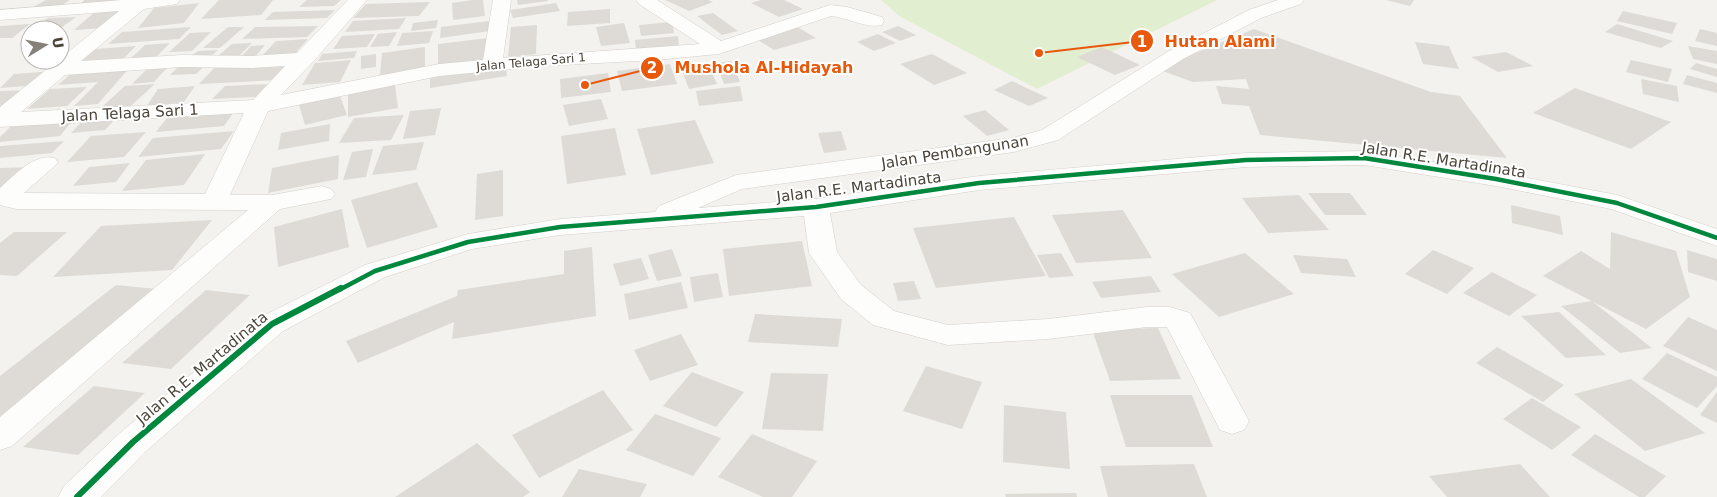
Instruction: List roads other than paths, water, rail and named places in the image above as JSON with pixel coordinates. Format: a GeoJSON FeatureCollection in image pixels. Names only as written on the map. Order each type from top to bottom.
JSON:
{"type":"FeatureCollection","features":[{"type":"Feature","properties":{"kind":"street"},"geometry":{"type":"LineString","coordinates":[[1,15],[33,0]]}},
{"type":"Feature","properties":{"kind":"street"},"geometry":{"type":"LineString","coordinates":[[1,15],[170,0]]}},
{"type":"Feature","properties":{"kind":"street"},"geometry":{"type":"LineString","coordinates":[[214,202],[259,106],[305,59],[358,0]]}},
{"type":"Feature","properties":{"kind":"street"},"geometry":{"type":"LineString","coordinates":[[492,65],[502,0]]}},
{"type":"Feature","properties":{"kind":"street"},"geometry":{"type":"LineString","coordinates":[[646,0],[718,48]]}},
{"type":"Feature","properties":{"kind":"street","name":"Jalan Pembangunan"},"geometry":{"type":"LineString","coordinates":[[648,220],[736,182],[1014,145],[1050,135],[1176,55],[1255,14],[1295,0]]}},
{"type":"Feature","properties":{"kind":"street"},"geometry":{"type":"LineString","coordinates":[[70,60],[136,3]]}},
{"type":"Feature","properties":{"kind":"street","name":"Jalan Telaga Sari 1"},"geometry":{"type":"LineString","coordinates":[[0,119],[259,106],[439,70],[543,60],[656,54],[718,48],[830,10],[847,12],[875,21]]}},
{"type":"Feature","properties":{"kind":"street"},"geometry":{"type":"LineString","coordinates":[[70,68],[182,61],[251,62],[305,59]]}},
{"type":"Feature","properties":{"kind":"street"},"geometry":{"type":"LineString","coordinates":[[0,119],[59,70]]}},
{"type":"Feature","properties":{"kind":"street","name":"Jalan R.E. Martadinata"},"geometry":{"type":"LineString","coordinates":[[77,497],[133,442],[272,324],[375,271],[468,242],[560,228],[816,207],[979,183],[1246,160],[1364,158],[1496,179],[1617,203],[1717,238]]}},
{"type":"Feature","properties":{"kind":"street"},"geometry":{"type":"LineString","coordinates":[[46,163],[9,193],[8,199],[16,201],[272,202],[322,194]]}},
{"type":"Feature","properties":{"kind":"street"},"geometry":{"type":"LineString","coordinates":[[0,437],[272,202]]}},
{"type":"Feature","properties":{"kind":"street"},"geometry":{"type":"LineString","coordinates":[[816,207],[823,253],[851,292],[884,318],[948,335],[1048,329],[1147,317],[1170,317],[1179,320],[1232,421]]}},
{"type":"Feature","properties":{"kind":"place","name":"Hutan Alami"},"geometry":{"type":"Point","coordinates":[1039,53]}},
{"type":"Feature","properties":{"kind":"place","name":"Mushola Al-Hidayah"},"geometry":{"type":"Point","coordinates":[585,85]}}]}
